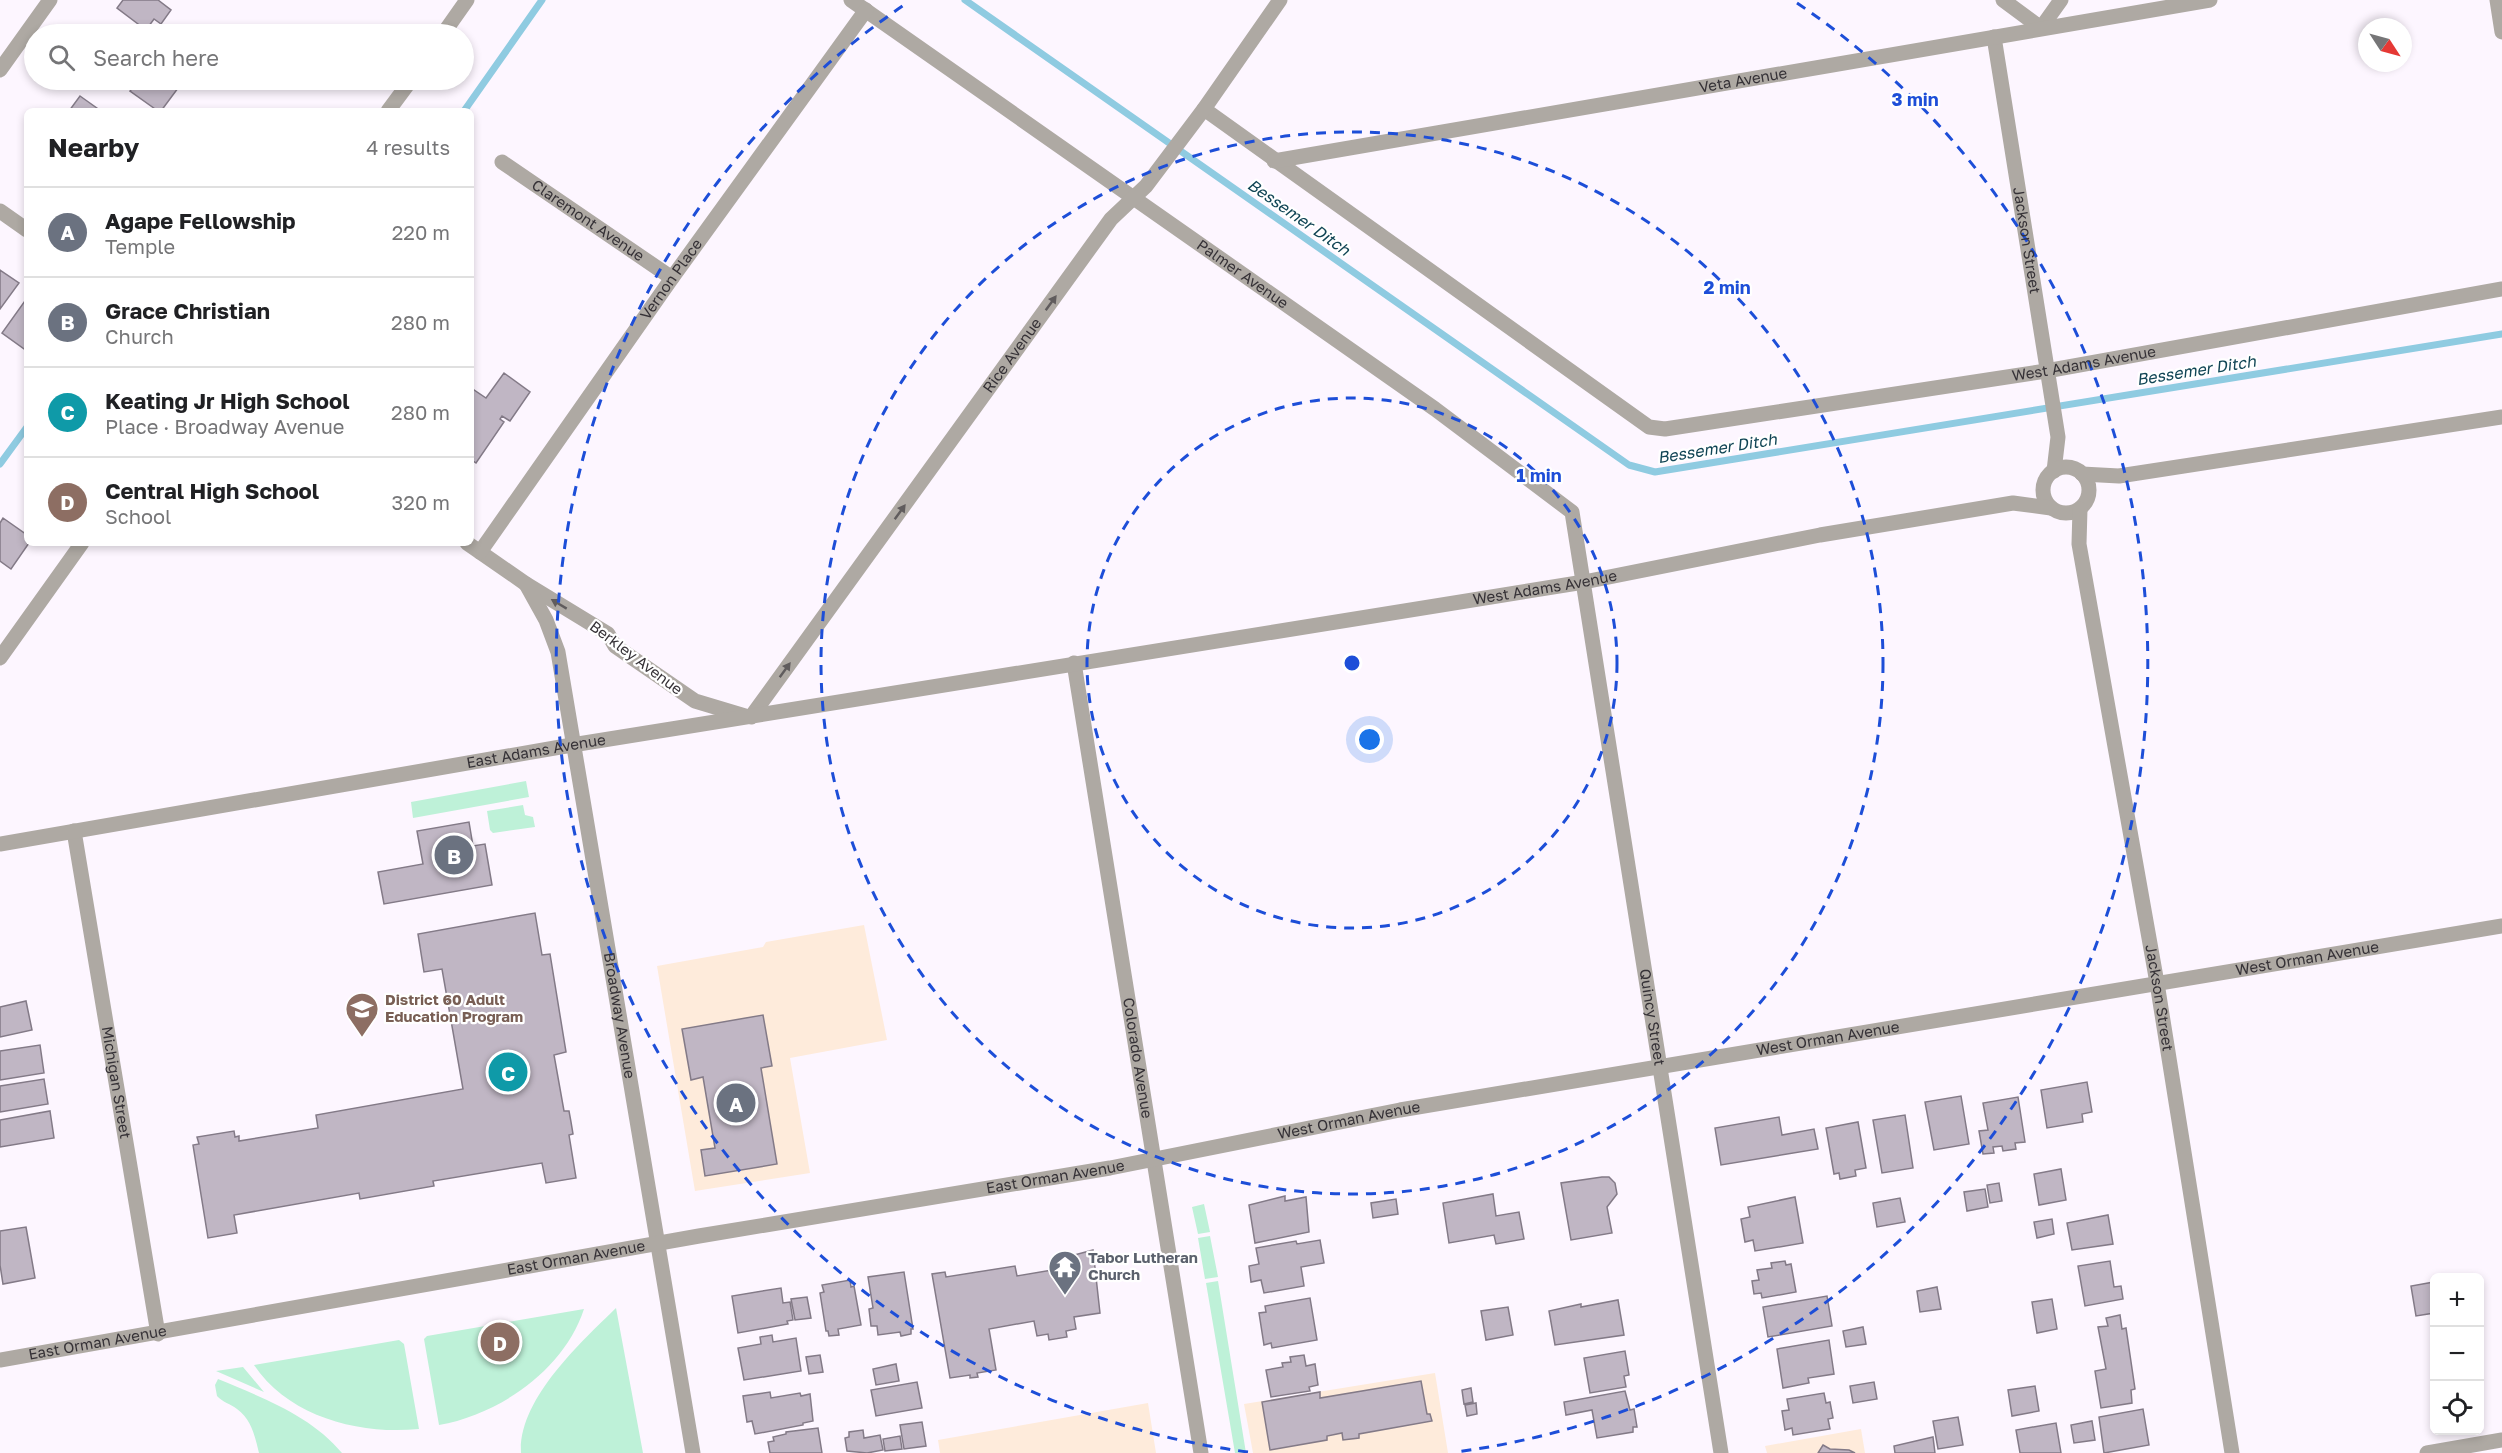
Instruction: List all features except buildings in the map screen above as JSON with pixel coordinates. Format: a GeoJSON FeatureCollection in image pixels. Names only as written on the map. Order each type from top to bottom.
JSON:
{"type":"FeatureCollection","features":[{"type":"Feature","properties":{"kind":"street"},"geometry":{"type":"LineString","coordinates":[[33,24],[50,0]]}},
{"type":"Feature","properties":{"kind":"street"},"geometry":{"type":"LineString","coordinates":[[450,24],[467,0]]}},
{"type":"Feature","properties":{"kind":"street","name":"Palmer Avenue"},"geometry":{"type":"LineString","coordinates":[[851,0],[1435,409],[1572,512],[1584,582]]}},
{"type":"Feature","properties":{"kind":"street","name":"Rice Avenue"},"geometry":{"type":"LineString","coordinates":[[751,717],[1104,228],[1131,198],[1146,186],[1204,110],[1281,0]]}},
{"type":"Feature","properties":{"kind":"street"},"geometry":{"type":"LineString","coordinates":[[2003,0],[2041,28],[2061,0]]}},
{"type":"Feature","properties":{"kind":"street","name":"Veta Avenue"},"geometry":{"type":"LineString","coordinates":[[1274,161],[2210,0]]}},
{"type":"Feature","properties":{"kind":"street"},"geometry":{"type":"LineString","coordinates":[[2496,0],[2502,32]]}},
{"type":"Feature","properties":{"kind":"street","name":"Vernon Place"},"geometry":{"type":"LineString","coordinates":[[474,546],[866,10]]}},
{"type":"Feature","properties":{"kind":"street"},"geometry":{"type":"LineString","coordinates":[[0,70],[24,36]]}},
{"type":"Feature","properties":{"kind":"street","name":"Jackson Street"},"geometry":{"type":"LineString","coordinates":[[1994,37],[2058,440],[2054,471]]}},
{"type":"Feature","properties":{"kind":"street"},"geometry":{"type":"LineString","coordinates":[[390,108],[404,90]]}},
{"type":"Feature","properties":{"kind":"street"},"geometry":{"type":"LineString","coordinates":[[1204,110],[1274,161]]}},
{"type":"Feature","properties":{"kind":"street","name":"West Adams Avenue"},"geometry":{"type":"LineString","coordinates":[[1274,161],[1649,427],[1665,429],[2046,370],[2502,290]]}},
{"type":"Feature","properties":{"kind":"street","name":"Claremont Avenue"},"geometry":{"type":"LineString","coordinates":[[502,162],[672,278]]}},
{"type":"Feature","properties":{"kind":"street"},"geometry":{"type":"LineString","coordinates":[[0,210],[24,228]]}},
{"type":"Feature","properties":{"kind":"street"},"geometry":{"type":"LineString","coordinates":[[2077,471],[2089,484],[2090,493],[2087,503],[2080,509],[2057,511],[2043,496],[2044,485],[2046,478],[2061,467],[2119,476],[2502,417]]}},
{"type":"Feature","properties":{"kind":"street","name":"Jackson Street"},"geometry":{"type":"LineString","coordinates":[[2058,440],[2077,471]]}},
{"type":"Feature","properties":{"kind":"street"},"geometry":{"type":"LineString","coordinates":[[2090,493],[2119,476]]}},
{"type":"Feature","properties":{"kind":"street","name":"West Adams Avenue"},"geometry":{"type":"LineString","coordinates":[[2013,503],[2044,485]]}},
{"type":"Feature","properties":{"kind":"street","name":"West Adams Avenue"},"geometry":{"type":"LineString","coordinates":[[1074,663],[1584,582],[1820,535],[2013,503],[2057,511]]}},
{"type":"Feature","properties":{"kind":"street","name":"Jackson Street"},"geometry":{"type":"LineString","coordinates":[[2080,509],[2079,544],[2157,983],[2232,1453]]}},
{"type":"Feature","properties":{"kind":"street","name":"Jackson Street"},"geometry":{"type":"LineString","coordinates":[[2057,511],[2079,544]]}},
{"type":"Feature","properties":{"kind":"street"},"geometry":{"type":"LineString","coordinates":[[0,658],[80,546]]}},
{"type":"Feature","properties":{"kind":"street","name":"Berkley Avenue"},"geometry":{"type":"LineString","coordinates":[[473,547],[526,584],[608,634],[615,646],[695,701],[751,717]]}},
{"type":"Feature","properties":{"kind":"street","name":"Quincy Street"},"geometry":{"type":"LineString","coordinates":[[1584,582],[1721,1453]]}},
{"type":"Feature","properties":{"kind":"street","name":"Broadway Avenue"},"geometry":{"type":"LineString","coordinates":[[526,584],[546,620],[558,652],[693,1453]]}},
{"type":"Feature","properties":{"kind":"street","name":"East Adams Avenue"},"geometry":{"type":"LineString","coordinates":[[0,843],[572,745],[1074,663]]}},
{"type":"Feature","properties":{"kind":"street","name":"Colorado Avenue"},"geometry":{"type":"LineString","coordinates":[[1074,663],[1201,1453]]}},
{"type":"Feature","properties":{"kind":"street","name":"Michigan Street"},"geometry":{"type":"LineString","coordinates":[[74,831],[158,1334]]}},
{"type":"Feature","properties":{"kind":"street","name":"West Orman Avenue"},"geometry":{"type":"LineString","coordinates":[[1154,1160],[1400,1110],[2502,926]]}},
{"type":"Feature","properties":{"kind":"street","name":"East Orman Avenue"},"geometry":{"type":"LineString","coordinates":[[0,1360],[1154,1160]]}},
{"type":"Feature","properties":{"kind":"street"},"geometry":{"type":"LineString","coordinates":[[2427,1453],[2502,1440]]}},
{"type":"Feature","properties":{"kind":"shaded area"},"geometry":{"type":"Polygon","coordinates":[[[864,925],[887,1040],[790,1058],[810,1173],[695,1191],[657,966],[763,947],[766,942],[864,925]]]}},
{"type":"Feature","properties":{"kind":"shaded area"},"geometry":{"type":"Polygon","coordinates":[[[1435,1373],[1448,1453],[1253,1453],[1244,1404],[1435,1373]]]}},
{"type":"Feature","properties":{"kind":"shaded area"},"geometry":{"type":"Polygon","coordinates":[[[1148,1403],[1156,1453],[940,1453],[938,1440],[1148,1403]]]}},
{"type":"Feature","properties":{"kind":"shaded area"},"geometry":{"type":"Polygon","coordinates":[[[1861,1429],[1865,1453],[1767,1453],[1765,1446],[1861,1429]]]}},
{"type":"Feature","properties":{"kind":"green space"},"geometry":{"type":"Polygon","coordinates":[[[526,781],[529,797],[413,818],[411,802],[526,781]]]}},
{"type":"Feature","properties":{"kind":"green space"},"geometry":{"type":"Polygon","coordinates":[[[523,805],[525,815],[533,817],[535,827],[493,833],[490,830],[487,811],[523,805]]]}},
{"type":"Feature","properties":{"kind":"green space"},"geometry":{"type":"Polygon","coordinates":[[[1204,1204],[1210,1232],[1198,1234],[1192,1207],[1204,1204]]]}},
{"type":"Feature","properties":{"kind":"green space"},"geometry":{"type":"Polygon","coordinates":[[[1210,1236],[1218,1277],[1205,1279],[1198,1238],[1210,1236]]]}},
{"type":"Feature","properties":{"kind":"green space"},"geometry":{"type":"Polygon","coordinates":[[[1218,1281],[1246,1453],[1235,1453],[1206,1283],[1218,1281]]]}},
{"type":"Feature","properties":{"kind":"green space"},"geometry":{"type":"Polygon","coordinates":[[[616,1308],[643,1453],[521,1453],[523,1433],[540,1393],[569,1355],[616,1308]]]}},
{"type":"Feature","properties":{"kind":"green space"},"geometry":{"type":"Polygon","coordinates":[[[584,1309],[575,1331],[561,1351],[527,1386],[485,1411],[439,1425],[424,1339],[427,1336],[584,1309]]]}},
{"type":"Feature","properties":{"kind":"green space"},"geometry":{"type":"Polygon","coordinates":[[[399,1340],[404,1344],[419,1429],[373,1429],[327,1419],[286,1398],[254,1365],[399,1340]]]}},
{"type":"Feature","properties":{"kind":"green space"},"geometry":{"type":"Polygon","coordinates":[[[243,1367],[264,1392],[216,1371],[243,1367]]]}},
{"type":"Feature","properties":{"kind":"green space"},"geometry":{"type":"Polygon","coordinates":[[[218,1379],[301,1418],[316,1428],[342,1453],[259,1453],[246,1418],[217,1396],[215,1385],[218,1379]]]}},
{"type":"Feature","properties":{"kind":"waterway","name":"Bessemer Ditch"},"geometry":{"type":"LineString","coordinates":[[466,108],[542,0]]}},
{"type":"Feature","properties":{"kind":"waterway","name":"Bessemer Ditch"},"geometry":{"type":"LineString","coordinates":[[965,0],[1629,465],[1655,472],[2502,334]]}},
{"type":"Feature","properties":{"kind":"waterway","name":"Bessemer Ditch"},"geometry":{"type":"LineString","coordinates":[[0,464],[24,431]]}},
{"type":"Feature","properties":{"kind":"place","name":"Grace Christian"},"geometry":{"type":"Point","coordinates":[454,855]}},
{"type":"Feature","properties":{"kind":"place","name":"District 60 Adult Education Program"},"geometry":{"type":"Point","coordinates":[362,1038]}},
{"type":"Feature","properties":{"kind":"place","name":"Keating Jr High School"},"geometry":{"type":"Point","coordinates":[508,1072]}},
{"type":"Feature","properties":{"kind":"place","name":"Agape Fellowship"},"geometry":{"type":"Point","coordinates":[736,1103]}},
{"type":"Feature","properties":{"kind":"place","name":"Tabor Lutheran Church"},"geometry":{"type":"Point","coordinates":[1065,1296]}},
{"type":"Feature","properties":{"kind":"place","name":"Central High School"},"geometry":{"type":"Point","coordinates":[500,1342]}}]}
